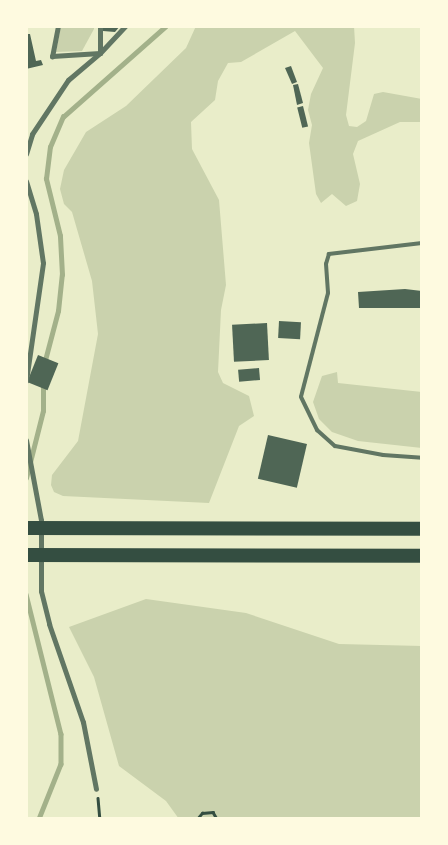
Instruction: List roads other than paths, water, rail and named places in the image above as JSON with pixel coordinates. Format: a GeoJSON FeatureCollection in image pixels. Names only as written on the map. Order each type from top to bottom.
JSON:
{"type":"FeatureCollection","features":[{"type":"Feature","properties":{"kind":"highway"},"geometry":{"type":"LineString","coordinates":[[26,528],[422,529]]}},
{"type":"Feature","properties":{"kind":"highway"},"geometry":{"type":"LineString","coordinates":[[26,555],[422,556]]}},
{"type":"Feature","properties":{"kind":"street"},"geometry":{"type":"LineString","coordinates":[[58,26],[52,56],[100,53]]}},
{"type":"Feature","properties":{"kind":"street"},"geometry":{"type":"LineString","coordinates":[[100,26],[100,53]]}},
{"type":"Feature","properties":{"kind":"street"},"geometry":{"type":"LineString","coordinates":[[26,142],[68,80],[100,53],[125,26]]}},
{"type":"Feature","properties":{"kind":"street"},"geometry":{"type":"LineString","coordinates":[[26,154],[32,134]]}},
{"type":"Feature","properties":{"kind":"street"},"geometry":{"type":"LineString","coordinates":[[26,181],[36,214],[43,263],[26,381]]}},
{"type":"Feature","properties":{"kind":"street"},"geometry":{"type":"LineString","coordinates":[[26,440],[41,520],[41,591],[48,624],[83,722],[96,789]]}},
{"type":"Feature","properties":{"kind":"lane"},"geometry":{"type":"LineString","coordinates":[[422,242],[329,254],[326,264],[328,293],[301,397],[317,430],[334,446],[383,455],[422,458]]}},
{"type":"Feature","properties":{"kind":"waterway"},"geometry":{"type":"LineString","coordinates":[[44,364],[58,311],[62,275],[60,236],[46,179],[50,147],[63,117],[166,26]]}},
{"type":"Feature","properties":{"kind":"waterway"},"geometry":{"type":"LineString","coordinates":[[26,478],[43,411],[43,384]]}},
{"type":"Feature","properties":{"kind":"waterway"},"geometry":{"type":"LineString","coordinates":[[26,594],[61,734],[61,764],[39,819]]}}]}
